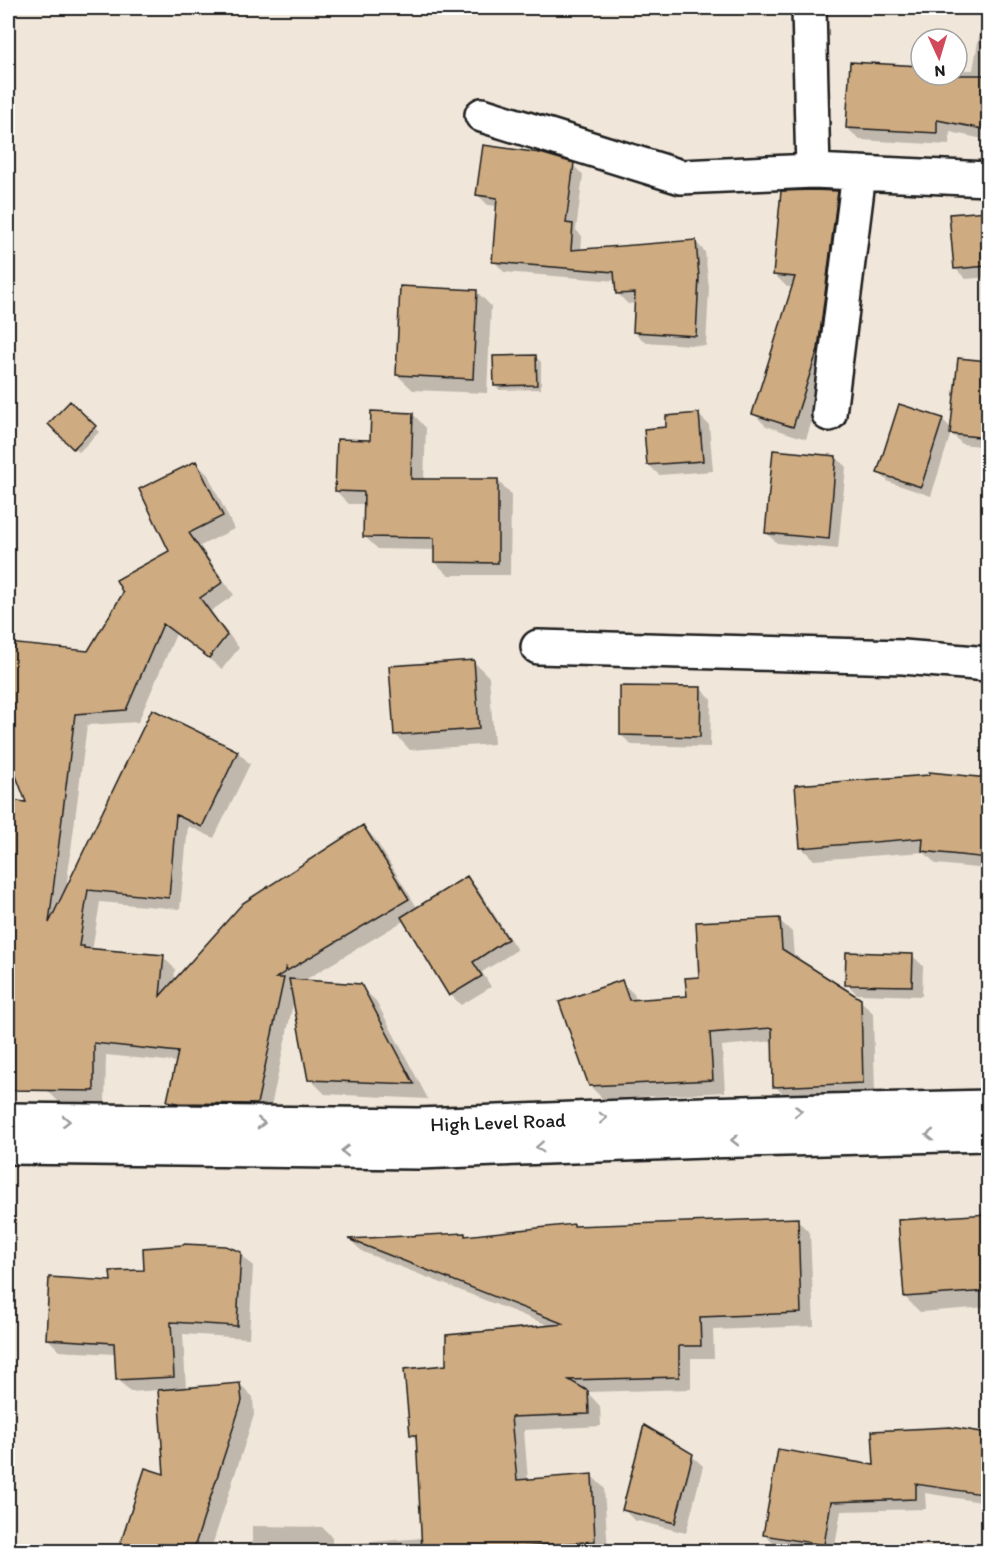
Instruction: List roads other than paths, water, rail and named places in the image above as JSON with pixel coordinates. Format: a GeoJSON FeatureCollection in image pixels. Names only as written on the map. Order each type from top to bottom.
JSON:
{"type":"FeatureCollection","features":[{"type":"Feature","properties":{"kind":"main road"},"geometry":{"type":"LineString","coordinates":[[809,8],[813,171]]}},
{"type":"Feature","properties":{"kind":"main road"},"geometry":{"type":"LineString","coordinates":[[482,115],[681,177],[813,171],[988,179]]}},
{"type":"Feature","properties":{"kind":"main road"},"geometry":{"type":"LineString","coordinates":[[829,414],[859,173]]}},
{"type":"Feature","properties":{"kind":"main road"},"geometry":{"type":"LineString","coordinates":[[538,647],[903,657],[988,664]]}},
{"type":"Feature","properties":{"kind":"main road","name":"High Level Road"},"geometry":{"type":"LineString","coordinates":[[8,1120],[418,1125],[704,1114],[988,1107]]}},
{"type":"Feature","properties":{"kind":"main road","name":"High Level Road"},"geometry":{"type":"LineString","coordinates":[[8,1147],[418,1152],[705,1141],[988,1134]]}}]}
